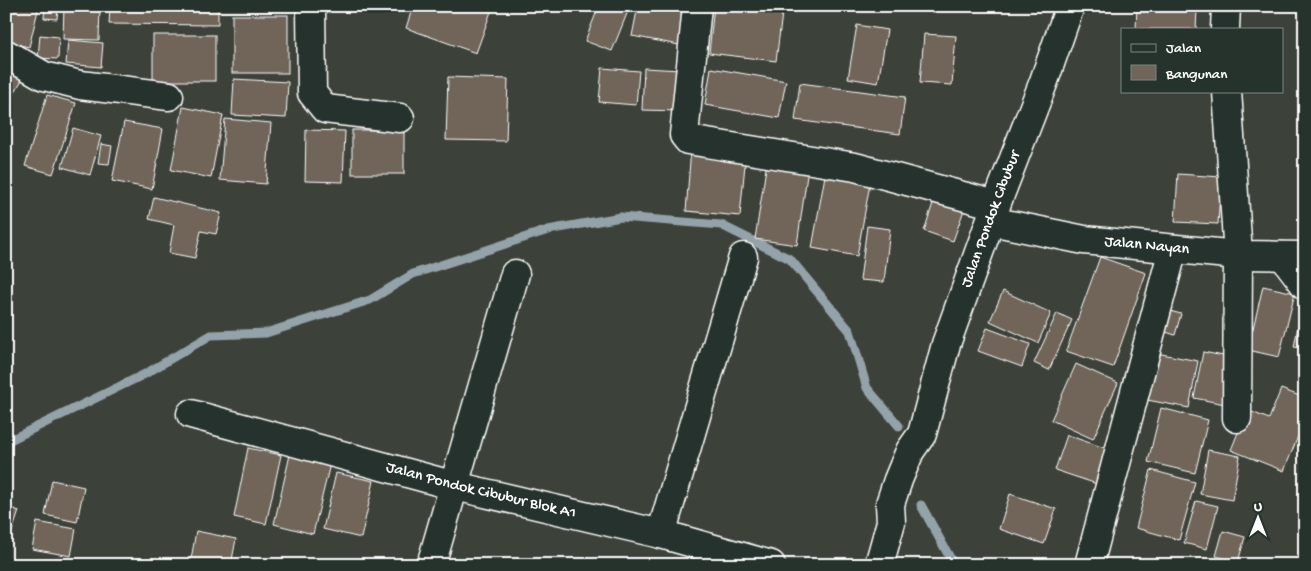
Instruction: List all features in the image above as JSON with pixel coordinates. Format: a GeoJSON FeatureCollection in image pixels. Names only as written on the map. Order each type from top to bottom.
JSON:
{"type":"FeatureCollection","features":[{"type":"Feature","properties":{"kind":"street"},"geometry":{"type":"LineString","coordinates":[[311,6],[312,93],[325,109],[400,118]]}},
{"type":"Feature","properties":{"kind":"street","name":"Jalan Nayan"},"geometry":{"type":"LineString","coordinates":[[698,6],[684,135],[688,140],[855,167],[994,213],[1084,240],[1238,255],[1294,256]]}},
{"type":"Feature","properties":{"kind":"street","name":"Jalan Pondok Cibubur"},"geometry":{"type":"LineString","coordinates":[[879,565],[891,522],[890,504],[898,480],[910,451],[922,434],[946,344],[1070,6]]}},
{"type":"Feature","properties":{"kind":"street"},"geometry":{"type":"LineString","coordinates":[[1225,28],[1226,6]]}},
{"type":"Feature","properties":{"kind":"street"},"geometry":{"type":"LineString","coordinates":[[6,54],[44,76],[80,85],[169,96]]}},
{"type":"Feature","properties":{"kind":"street"},"geometry":{"type":"LineString","coordinates":[[1228,92],[1238,255],[1237,418]]}},
{"type":"Feature","properties":{"kind":"street"},"geometry":{"type":"LineString","coordinates":[[1089,565],[1173,249]]}},
{"type":"Feature","properties":{"kind":"street"},"geometry":{"type":"LineString","coordinates":[[1294,256],[1305,285]]}},
{"type":"Feature","properties":{"kind":"street"},"geometry":{"type":"LineString","coordinates":[[661,534],[743,257]]}},
{"type":"Feature","properties":{"kind":"street"},"geometry":{"type":"LineString","coordinates":[[431,565],[516,274]]}},
{"type":"Feature","properties":{"kind":"street","name":"Jalan Pondok Cibubur Blok A1"},"geometry":{"type":"LineString","coordinates":[[191,414],[454,486],[661,534],[771,565]]}},
{"type":"Feature","properties":{"kind":"building"},"geometry":{"type":"Polygon","coordinates":[[[12,6],[39,6],[29,47],[6,42],[6,30],[12,6]]]}},
{"type":"Feature","properties":{"kind":"building"},"geometry":{"type":"Polygon","coordinates":[[[45,6],[58,6],[57,19],[44,18],[45,6]]]}},
{"type":"Feature","properties":{"kind":"building"},"geometry":{"type":"Polygon","coordinates":[[[64,6],[100,6],[99,40],[63,39],[64,6]]]}},
{"type":"Feature","properties":{"kind":"building"},"geometry":{"type":"Polygon","coordinates":[[[110,6],[218,6],[218,25],[109,24],[110,6]]]}},
{"type":"Feature","properties":{"kind":"building"},"geometry":{"type":"Polygon","coordinates":[[[413,6],[493,6],[476,53],[406,28],[413,6]]]}},
{"type":"Feature","properties":{"kind":"building"},"geometry":{"type":"Polygon","coordinates":[[[599,6],[630,6],[612,51],[585,41],[599,6]]]}},
{"type":"Feature","properties":{"kind":"building"},"geometry":{"type":"Polygon","coordinates":[[[638,6],[687,6],[679,45],[632,36],[638,6]]]}},
{"type":"Feature","properties":{"kind":"building"},"geometry":{"type":"Polygon","coordinates":[[[714,6],[783,6],[776,61],[709,53],[714,6]]]}},
{"type":"Feature","properties":{"kind":"building"},"geometry":{"type":"Polygon","coordinates":[[[1137,7],[1197,11],[1196,28],[1136,28],[1137,7]]]}},
{"type":"Feature","properties":{"kind":"building"},"geometry":{"type":"Polygon","coordinates":[[[232,15],[288,15],[288,73],[232,73],[232,15]]]}},
{"type":"Feature","properties":{"kind":"building"},"geometry":{"type":"Polygon","coordinates":[[[857,25],[887,30],[878,83],[848,78],[857,25]]]}},
{"type":"Feature","properties":{"kind":"building"},"geometry":{"type":"Polygon","coordinates":[[[924,34],[956,36],[952,85],[920,83],[924,34]]]}},
{"type":"Feature","properties":{"kind":"building"},"geometry":{"type":"Polygon","coordinates":[[[40,35],[59,37],[58,59],[38,58],[40,35]]]}},
{"type":"Feature","properties":{"kind":"building"},"geometry":{"type":"Polygon","coordinates":[[[153,35],[215,35],[215,81],[153,81],[153,35]]]}},
{"type":"Feature","properties":{"kind":"building"},"geometry":{"type":"Polygon","coordinates":[[[68,40],[103,43],[101,67],[66,64],[68,40]]]}},
{"type":"Feature","properties":{"kind":"building"},"geometry":{"type":"Polygon","coordinates":[[[6,62],[26,73],[6,107],[6,62]]]}},
{"type":"Feature","properties":{"kind":"building"},"geometry":{"type":"Polygon","coordinates":[[[602,68],[639,71],[636,105],[599,102],[602,68]]]}},
{"type":"Feature","properties":{"kind":"building"},"geometry":{"type":"Polygon","coordinates":[[[644,68],[680,70],[678,111],[642,110],[644,68]]]}},
{"type":"Feature","properties":{"kind":"building"},"geometry":{"type":"Polygon","coordinates":[[[711,68],[786,81],[779,118],[705,105],[711,68]]]}},
{"type":"Feature","properties":{"kind":"building"},"geometry":{"type":"Polygon","coordinates":[[[448,77],[508,79],[506,141],[446,140],[448,77]]]}},
{"type":"Feature","properties":{"kind":"building"},"geometry":{"type":"Polygon","coordinates":[[[234,79],[288,82],[286,118],[232,115],[234,79]]]}},
{"type":"Feature","properties":{"kind":"building"},"geometry":{"type":"Polygon","coordinates":[[[800,83],[905,97],[900,134],[795,120],[800,83]]]}},
{"type":"Feature","properties":{"kind":"building"},"geometry":{"type":"Polygon","coordinates":[[[47,95],[76,103],[53,174],[25,166],[47,95]]]}},
{"type":"Feature","properties":{"kind":"building"},"geometry":{"type":"Polygon","coordinates":[[[183,107],[223,115],[211,178],[171,170],[183,107]]]}},
{"type":"Feature","properties":{"kind":"building"},"geometry":{"type":"Polygon","coordinates":[[[225,119],[271,123],[266,184],[220,180],[225,119]]]}},
{"type":"Feature","properties":{"kind":"building"},"geometry":{"type":"Polygon","coordinates":[[[124,122],[163,129],[152,189],[112,181],[124,122]]]}},
{"type":"Feature","properties":{"kind":"building"},"geometry":{"type":"Polygon","coordinates":[[[73,128],[101,136],[90,175],[62,167],[73,128]]]}},
{"type":"Feature","properties":{"kind":"building"},"geometry":{"type":"Polygon","coordinates":[[[306,130],[345,131],[343,182],[305,181],[306,130]]]}},
{"type":"Feature","properties":{"kind":"building"},"geometry":{"type":"Polygon","coordinates":[[[352,130],[404,130],[404,174],[352,174],[352,130]]]}},
{"type":"Feature","properties":{"kind":"building"},"geometry":{"type":"Polygon","coordinates":[[[101,144],[112,146],[109,164],[98,163],[101,144]]]}},
{"type":"Feature","properties":{"kind":"building"},"geometry":{"type":"Polygon","coordinates":[[[691,149],[746,154],[740,216],[686,211],[691,149]]]}},
{"type":"Feature","properties":{"kind":"building"},"geometry":{"type":"Polygon","coordinates":[[[768,155],[809,161],[797,245],[755,239],[768,155]]]}},
{"type":"Feature","properties":{"kind":"building"},"geometry":{"type":"Polygon","coordinates":[[[826,170],[871,178],[857,256],[812,248],[826,170]]]}},
{"type":"Feature","properties":{"kind":"building"},"geometry":{"type":"Polygon","coordinates":[[[1178,174],[1221,177],[1218,224],[1175,222],[1178,174]]]}},
{"type":"Feature","properties":{"kind":"building"},"geometry":{"type":"Polygon","coordinates":[[[154,197],[221,213],[216,234],[201,231],[195,258],[169,253],[174,225],[149,219],[154,197]]]}},
{"type":"Feature","properties":{"kind":"building"},"geometry":{"type":"Polygon","coordinates":[[[935,197],[965,207],[953,241],[924,231],[935,197]]]}},
{"type":"Feature","properties":{"kind":"building"},"geometry":{"type":"Polygon","coordinates":[[[867,226],[890,229],[884,282],[860,280],[867,226]]]}},
{"type":"Feature","properties":{"kind":"building"},"geometry":{"type":"Polygon","coordinates":[[[1100,257],[1146,273],[1113,367],[1066,351],[1100,257]]]}},
{"type":"Feature","properties":{"kind":"building"},"geometry":{"type":"Polygon","coordinates":[[[1263,286],[1295,293],[1279,357],[1248,350],[1263,286]]]}},
{"type":"Feature","properties":{"kind":"building"},"geometry":{"type":"Polygon","coordinates":[[[1003,291],[1051,313],[1038,343],[990,321],[1003,291]]]}},
{"type":"Feature","properties":{"kind":"building"},"geometry":{"type":"Polygon","coordinates":[[[1166,310],[1181,314],[1175,335],[1160,330],[1166,310]]]}},
{"type":"Feature","properties":{"kind":"building"},"geometry":{"type":"Polygon","coordinates":[[[1057,313],[1072,320],[1049,370],[1034,363],[1057,313]]]}},
{"type":"Feature","properties":{"kind":"building"},"geometry":{"type":"Polygon","coordinates":[[[1300,316],[1305,317],[1305,349],[1294,347],[1300,316]]]}},
{"type":"Feature","properties":{"kind":"building"},"geometry":{"type":"Polygon","coordinates":[[[987,328],[1030,344],[1022,367],[978,351],[987,328]]]}},
{"type":"Feature","properties":{"kind":"building"},"geometry":{"type":"Polygon","coordinates":[[[1151,352],[1198,361],[1189,408],[1142,399],[1151,352]]]}},
{"type":"Feature","properties":{"kind":"building"},"geometry":{"type":"Polygon","coordinates":[[[1203,352],[1234,358],[1225,404],[1194,398],[1203,352]]]}},
{"type":"Feature","properties":{"kind":"building"},"geometry":{"type":"Polygon","coordinates":[[[1076,364],[1118,383],[1093,439],[1051,420],[1076,364]]]}},
{"type":"Feature","properties":{"kind":"building"},"geometry":{"type":"Polygon","coordinates":[[[1281,389],[1305,398],[1305,419],[1284,471],[1231,450],[1247,410],[1269,419],[1281,389]]]}},
{"type":"Feature","properties":{"kind":"building"},"geometry":{"type":"Polygon","coordinates":[[[1161,408],[1208,420],[1195,473],[1148,462],[1161,408]]]}},
{"type":"Feature","properties":{"kind":"building"},"geometry":{"type":"Polygon","coordinates":[[[1067,435],[1113,451],[1100,485],[1055,470],[1067,435]]]}},
{"type":"Feature","properties":{"kind":"building"},"geometry":{"type":"Polygon","coordinates":[[[248,448],[281,455],[266,524],[234,517],[248,448]]]}},
{"type":"Feature","properties":{"kind":"building"},"geometry":{"type":"Polygon","coordinates":[[[1208,450],[1240,456],[1232,500],[1200,494],[1208,450]]]}},
{"type":"Feature","properties":{"kind":"building"},"geometry":{"type":"Polygon","coordinates":[[[290,455],[330,464],[313,534],[274,524],[290,455]]]}},
{"type":"Feature","properties":{"kind":"building"},"geometry":{"type":"Polygon","coordinates":[[[1151,470],[1195,482],[1179,540],[1136,528],[1151,470]]]}},
{"type":"Feature","properties":{"kind":"building"},"geometry":{"type":"Polygon","coordinates":[[[336,473],[374,481],[361,538],[323,529],[336,473]]]}},
{"type":"Feature","properties":{"kind":"building"},"geometry":{"type":"Polygon","coordinates":[[[52,480],[84,487],[77,522],[45,515],[52,480]]]}},
{"type":"Feature","properties":{"kind":"building"},"geometry":{"type":"Polygon","coordinates":[[[1010,494],[1056,509],[1044,544],[999,529],[1010,494]]]}},
{"type":"Feature","properties":{"kind":"building"},"geometry":{"type":"Polygon","coordinates":[[[1196,501],[1218,506],[1207,549],[1184,543],[1196,501]]]}},
{"type":"Feature","properties":{"kind":"building"},"geometry":{"type":"Polygon","coordinates":[[[6,506],[19,511],[10,538],[6,536],[6,506]]]}},
{"type":"Feature","properties":{"kind":"building"},"geometry":{"type":"Polygon","coordinates":[[[37,522],[76,529],[71,556],[32,549],[37,522]]]}},
{"type":"Feature","properties":{"kind":"building"},"geometry":{"type":"Polygon","coordinates":[[[196,531],[236,539],[231,565],[190,565],[196,531]]]}},
{"type":"Feature","properties":{"kind":"building"},"geometry":{"type":"Polygon","coordinates":[[[1223,531],[1245,537],[1238,562],[1216,556],[1223,531]]]}},
{"type":"Feature","properties":{"kind":"waterway"},"geometry":{"type":"LineString","coordinates":[[6,442],[145,374],[211,335],[266,333],[370,300],[413,274],[548,230],[621,217],[721,225],[790,259],[850,331],[867,388],[899,426]]}},
{"type":"Feature","properties":{"kind":"waterway"},"geometry":{"type":"LineString","coordinates":[[921,505],[954,565]]}}]}
